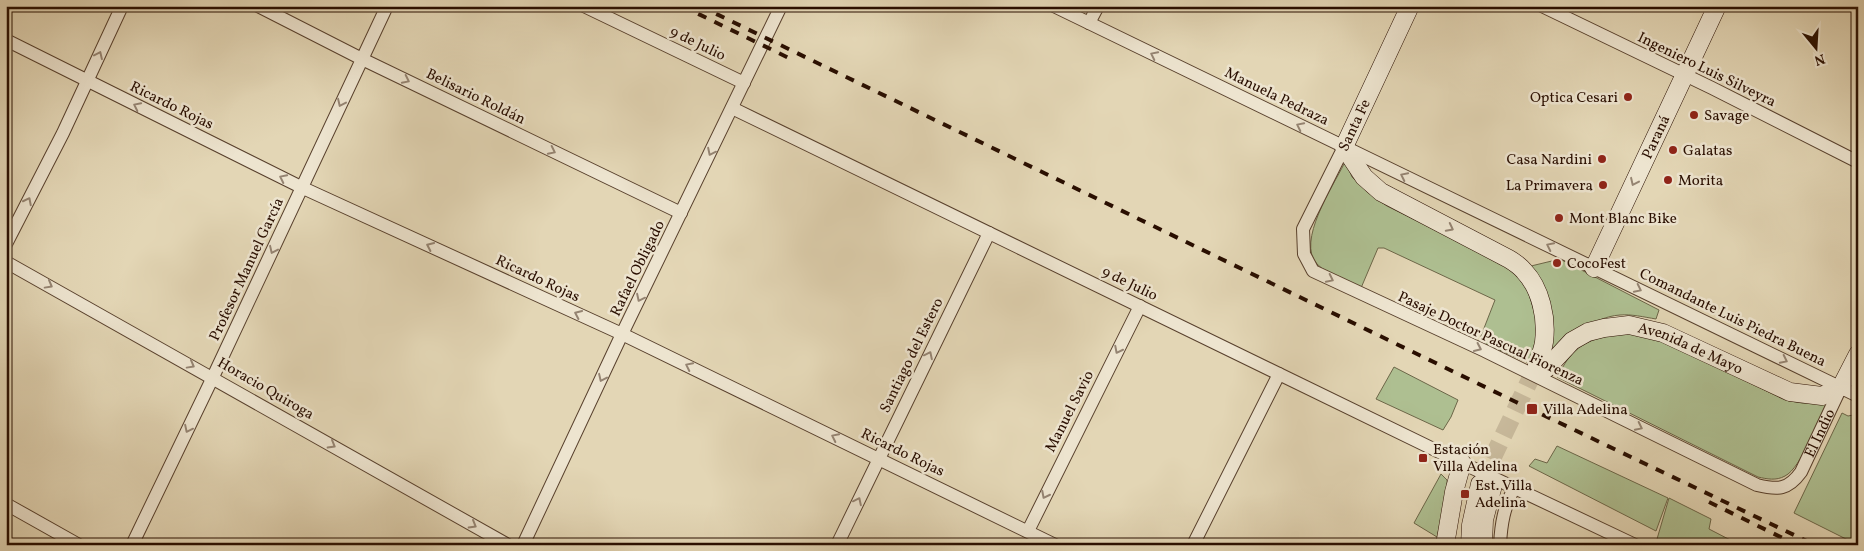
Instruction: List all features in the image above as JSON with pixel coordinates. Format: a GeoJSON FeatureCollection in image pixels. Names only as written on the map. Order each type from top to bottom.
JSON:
{"type":"FeatureCollection","features":[{"type":"Feature","properties":{"kind":"main road","name":"Santa Fe"},"geometry":{"type":"LineString","coordinates":[[1344,147],[1410,6]]}},
{"type":"Feature","properties":{"kind":"main road","name":"Paraná"},"geometry":{"type":"LineString","coordinates":[[1594,268],[1717,6]]}},
{"type":"Feature","properties":{"kind":"main road","name":"Avenida de Mayo"},"geometry":{"type":"LineString","coordinates":[[1344,147],[1364,177],[1380,192],[1509,258],[1524,270],[1540,300],[1544,322],[1542,367],[1572,341],[1588,332],[1629,325],[1663,333],[1790,392],[1822,396],[1841,387]]}},
{"type":"Feature","properties":{"kind":"main road","name":"El Indio"},"geometry":{"type":"LineString","coordinates":[[1841,387],[1858,354]]}},
{"type":"Feature","properties":{"kind":"main road"},"geometry":{"type":"LineString","coordinates":[[1445,545],[1454,492],[1462,463]]}},
{"type":"Feature","properties":{"kind":"main road"},"geometry":{"type":"LineString","coordinates":[[1470,545],[1470,525],[1486,486],[1482,545]]}},
{"type":"Feature","properties":{"kind":"street"},"geometry":{"type":"LineString","coordinates":[[6,244],[63,133],[122,6]]}},
{"type":"Feature","properties":{"kind":"street","name":"Belisario Roldán"},"geometry":{"type":"LineString","coordinates":[[258,6],[362,59],[681,213]]}},
{"type":"Feature","properties":{"kind":"street","name":"Profesor Manuel García"},"geometry":{"type":"LineString","coordinates":[[132,545],[387,6]]}},
{"type":"Feature","properties":{"kind":"street","name":"9 de Julio"},"geometry":{"type":"LineString","coordinates":[[584,6],[744,83]]}},
{"type":"Feature","properties":{"kind":"street","name":"Rafael Obligado"},"geometry":{"type":"LineString","coordinates":[[523,545],[622,334],[781,6]]}},
{"type":"Feature","properties":{"kind":"street","name":"Manuela Pedraza"},"geometry":{"type":"LineString","coordinates":[[1054,6],[1594,268]]}},
{"type":"Feature","properties":{"kind":"street"},"geometry":{"type":"LineString","coordinates":[[1089,24],[1098,6]]}},
{"type":"Feature","properties":{"kind":"street","name":"Ingeniero Luis Silveyra"},"geometry":{"type":"LineString","coordinates":[[1542,6],[1684,74],[1858,162]]}},
{"type":"Feature","properties":{"kind":"street","name":"Ricardo Rojas"},"geometry":{"type":"LineString","coordinates":[[6,40],[302,188],[622,334],[1056,545]]}},
{"type":"Feature","properties":{"kind":"street","name":"9 de Julio"},"geometry":{"type":"LineString","coordinates":[[732,108],[1462,463],[1635,545]]}},
{"type":"Feature","properties":{"kind":"street","name":"Santa Fe"},"geometry":{"type":"LineString","coordinates":[[1303,244],[1303,229],[1344,147]]}},
{"type":"Feature","properties":{"kind":"street","name":"Santiago del Estero"},"geometry":{"type":"LineString","coordinates":[[837,545],[989,233]]}},
{"type":"Feature","properties":{"kind":"street","name":"Pasaje Doctor Pascual Fiorenza"},"geometry":{"type":"LineString","coordinates":[[1303,244],[1304,254],[1313,271],[1485,351],[1757,485],[1774,489],[1792,483]]}},
{"type":"Feature","properties":{"kind":"street","name":"Horacio Quiroga"},"geometry":{"type":"LineString","coordinates":[[6,262],[508,545]]}},
{"type":"Feature","properties":{"kind":"street","name":"Comandante Luis Piedra Buena"},"geometry":{"type":"LineString","coordinates":[[1594,268],[1858,396]]}},
{"type":"Feature","properties":{"kind":"street","name":"Manuel Savio"},"geometry":{"type":"LineString","coordinates":[[1028,531],[1140,306]]}},
{"type":"Feature","properties":{"kind":"street"},"geometry":{"type":"LineString","coordinates":[[1194,545],[1279,374]]}},
{"type":"Feature","properties":{"kind":"street","name":"El Indio"},"geometry":{"type":"LineString","coordinates":[[1792,483],[1801,472],[1841,387]]}},
{"type":"Feature","properties":{"kind":"street"},"geometry":{"type":"LineString","coordinates":[[1500,545],[1505,505],[1514,488]]}},
{"type":"Feature","properties":{"kind":"street"},"geometry":{"type":"LineString","coordinates":[[6,504],[79,545]]}},
{"type":"Feature","properties":{"kind":"green space"},"geometry":{"type":"Polygon","coordinates":[[[1344,164],[1348,167],[1352,177],[1367,192],[1387,206],[1500,262],[1518,277],[1528,291],[1537,321],[1536,342],[1531,364],[1479,341],[1495,300],[1384,248],[1378,248],[1361,288],[1332,275],[1317,264],[1312,254],[1313,228],[1344,164]]]}},
{"type":"Feature","properties":{"kind":"green space"},"geometry":{"type":"Polygon","coordinates":[[[1560,259],[1659,310],[1656,319],[1624,315],[1598,321],[1570,340],[1545,364],[1531,266],[1560,259]]]}},
{"type":"Feature","properties":{"kind":"green space"},"geometry":{"type":"Polygon","coordinates":[[[1638,333],[1674,346],[1785,400],[1802,403],[1827,402],[1809,443],[1791,471],[1778,479],[1758,477],[1557,377],[1575,351],[1589,342],[1621,334],[1638,333]]]}},
{"type":"Feature","properties":{"kind":"green space"},"geometry":{"type":"Polygon","coordinates":[[[1394,367],[1458,400],[1443,430],[1376,399],[1394,367]]]}},
{"type":"Feature","properties":{"kind":"green space"},"geometry":{"type":"Polygon","coordinates":[[[1842,413],[1848,416],[1858,414],[1858,545],[1794,513],[1842,413]]]}},
{"type":"Feature","properties":{"kind":"green space"},"geometry":{"type":"Polygon","coordinates":[[[1557,446],[1668,498],[1656,531],[1529,466],[1535,459],[1547,463],[1557,446]]]}},
{"type":"Feature","properties":{"kind":"green space"},"geometry":{"type":"Polygon","coordinates":[[[1441,474],[1447,480],[1447,494],[1437,537],[1414,523],[1441,474]]]}},
{"type":"Feature","properties":{"kind":"green space"},"geometry":{"type":"Polygon","coordinates":[[[1669,498],[1711,519],[1709,529],[1740,545],[1667,545],[1657,539],[1669,498]]]}},
{"type":"Feature","properties":{"kind":"tunnel"},"geometry":{"type":"LineString","coordinates":[[1480,484],[1537,365]]}},
{"type":"Feature","properties":{"kind":"railway"},"geometry":{"type":"LineString","coordinates":[[682,6],[793,60]]}},
{"type":"Feature","properties":{"kind":"railway"},"geometry":{"type":"LineString","coordinates":[[700,6],[1815,545]]}},
{"type":"Feature","properties":{"kind":"railway"},"geometry":{"type":"LineString","coordinates":[[1709,502],[1797,545]]}},
{"type":"Feature","properties":{"kind":"place","name":"Optica Cesari"},"geometry":{"type":"Point","coordinates":[1628,97]}},
{"type":"Feature","properties":{"kind":"place","name":"Savage"},"geometry":{"type":"Point","coordinates":[1694,115]}},
{"type":"Feature","properties":{"kind":"place","name":"Galatas"},"geometry":{"type":"Point","coordinates":[1673,150]}},
{"type":"Feature","properties":{"kind":"place","name":"Casa Nardini"},"geometry":{"type":"Point","coordinates":[1602,159]}},
{"type":"Feature","properties":{"kind":"place","name":"Morita"},"geometry":{"type":"Point","coordinates":[1668,180]}},
{"type":"Feature","properties":{"kind":"place","name":"La Primavera"},"geometry":{"type":"Point","coordinates":[1603,185]}},
{"type":"Feature","properties":{"kind":"place","name":"Mont Blanc Bike"},"geometry":{"type":"Point","coordinates":[1559,218]}},
{"type":"Feature","properties":{"kind":"place","name":"CocoFest"},"geometry":{"type":"Point","coordinates":[1557,263]}},
{"type":"Feature","properties":{"kind":"place","name":"Villa Adelina"},"geometry":{"type":"Point","coordinates":[1532,409]}},
{"type":"Feature","properties":{"kind":"place","name":"Estación Villa Adelina"},"geometry":{"type":"Point","coordinates":[1423,458]}},
{"type":"Feature","properties":{"kind":"place","name":"Est. Villa Adelina"},"geometry":{"type":"Point","coordinates":[1465,494]}}]}
